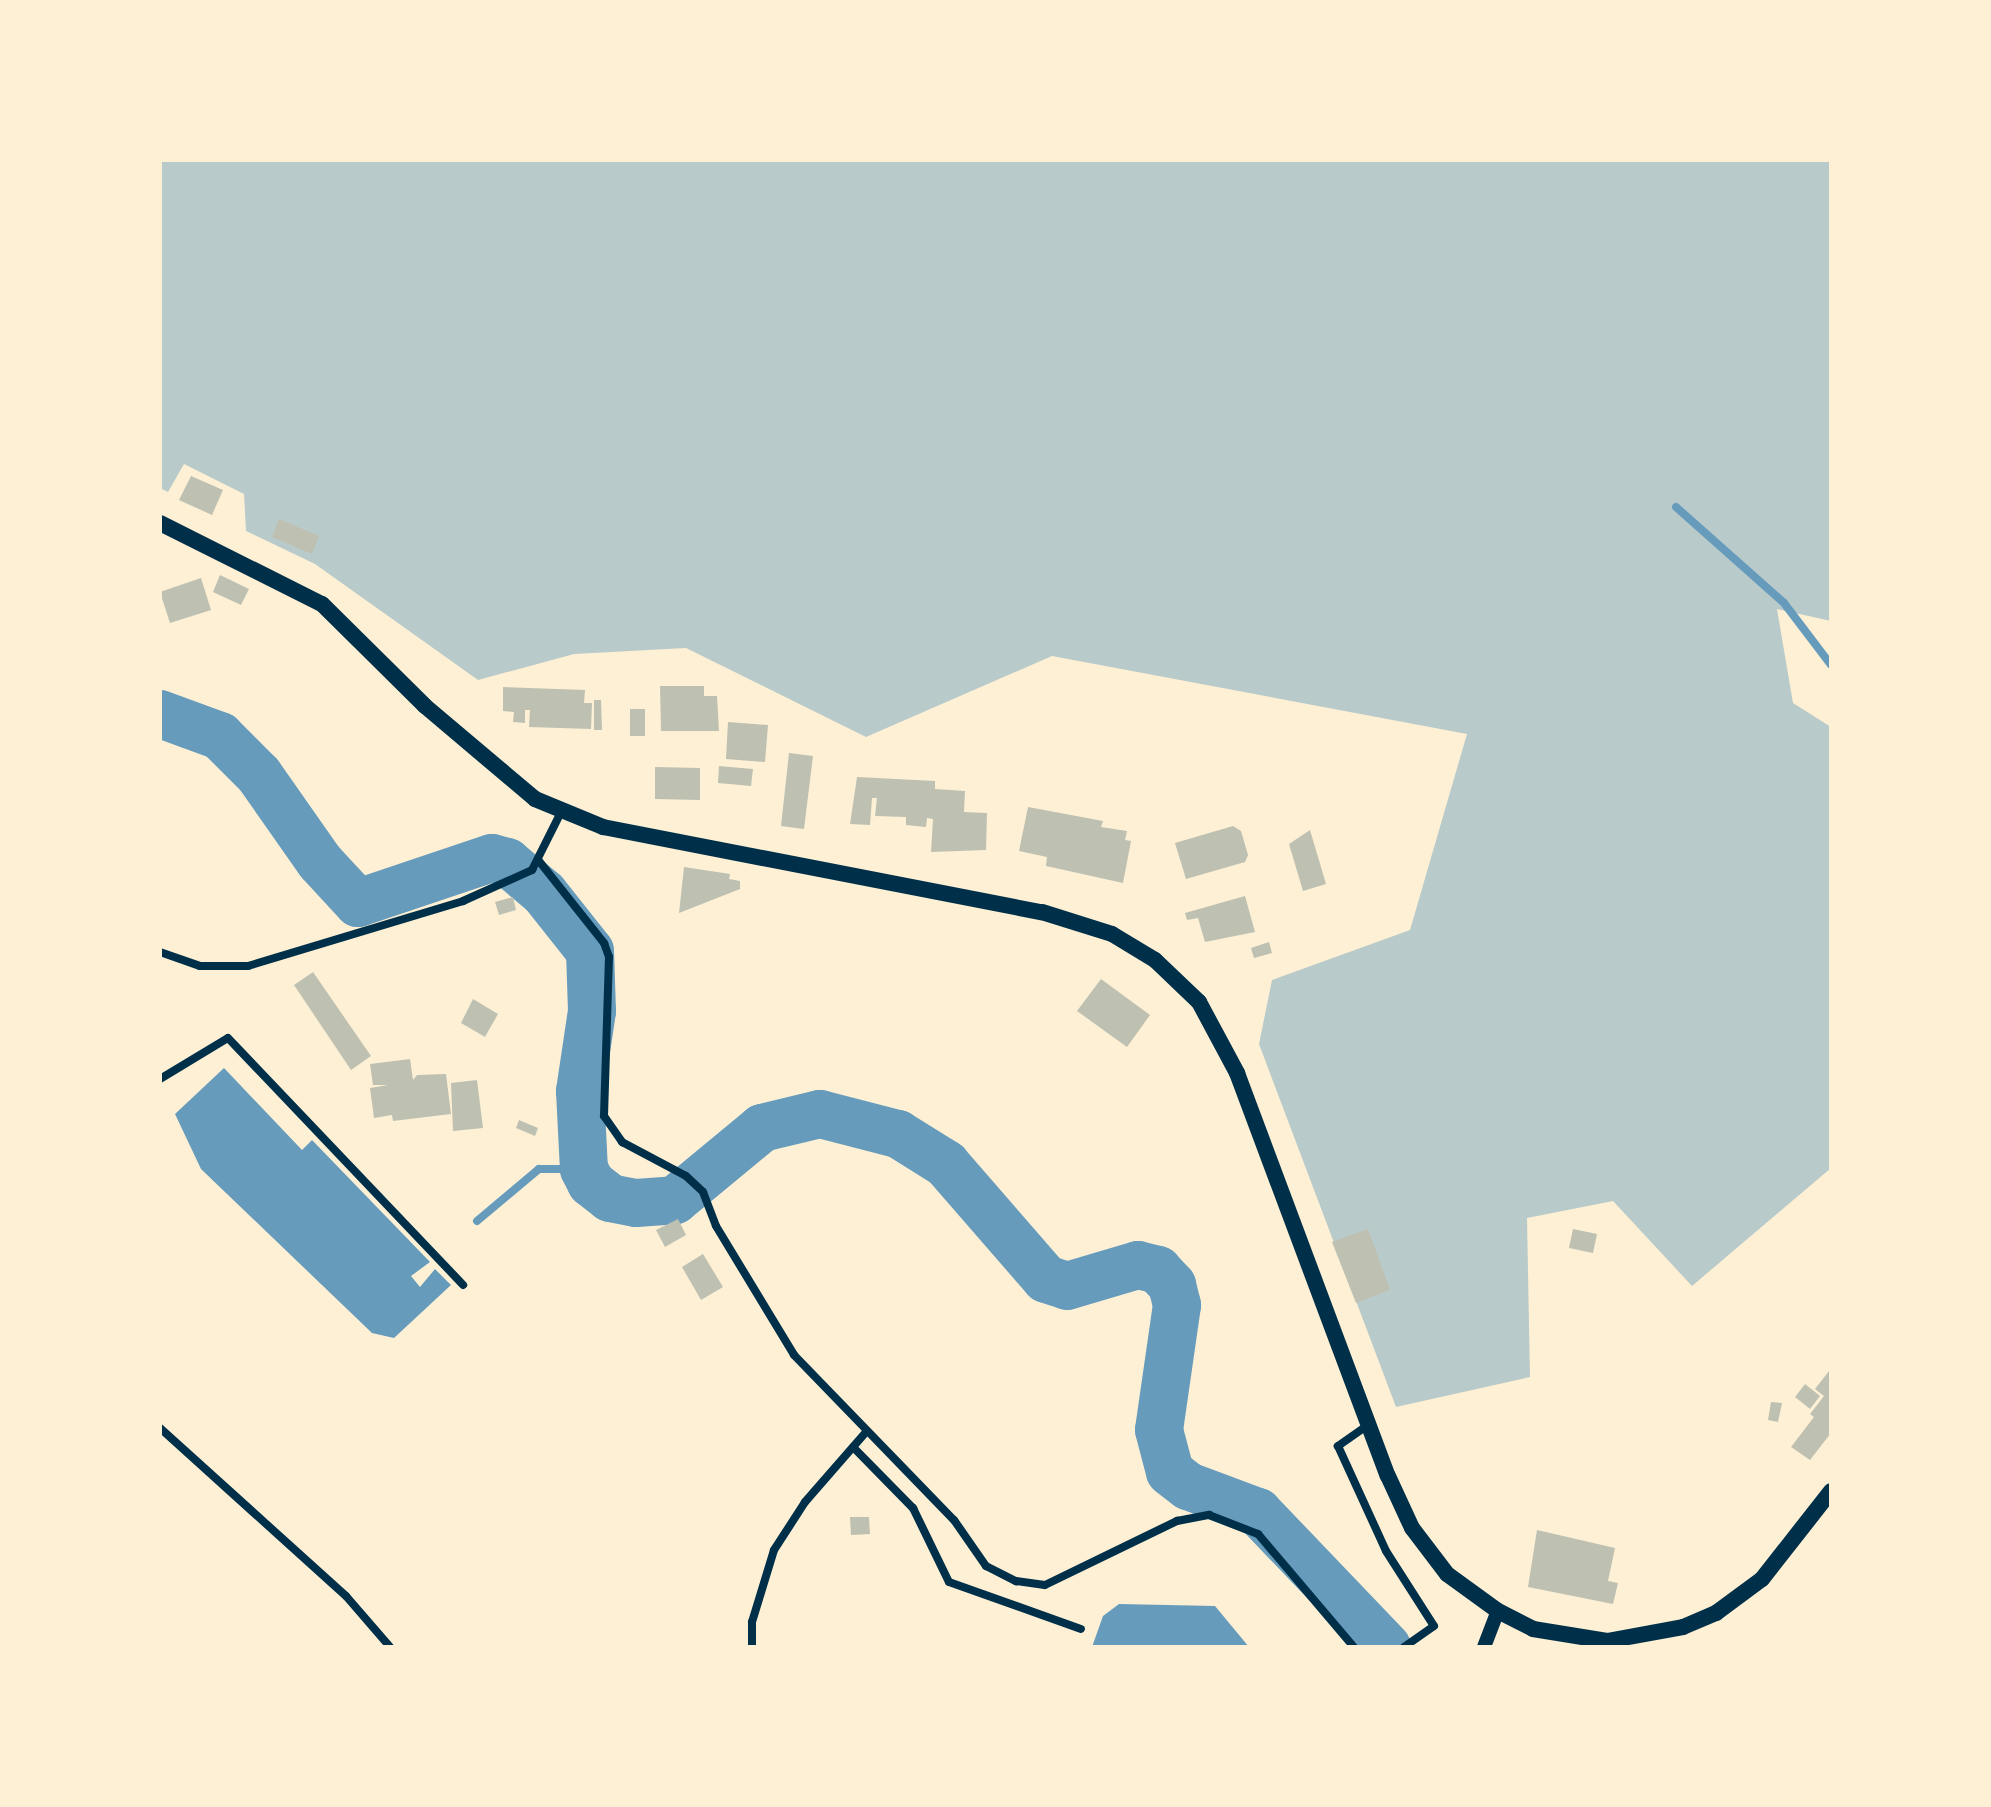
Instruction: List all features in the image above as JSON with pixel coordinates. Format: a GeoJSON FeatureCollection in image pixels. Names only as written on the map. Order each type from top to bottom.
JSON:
{"type":"FeatureCollection","features":[{"type":"Feature","properties":{"kind":"main road"},"geometry":{"type":"LineString","coordinates":[[160,523],[322,604],[515,787],[562,810],[603,827],[1042,912],[1112,934],[1155,960],[1199,1002],[1237,1073],[1398,1501],[1429,1552],[1472,1596],[1533,1629],[1607,1641],[1683,1627],[1716,1613],[1762,1579],[1831,1491]]}},
{"type":"Feature","properties":{"kind":"street"},"geometry":{"type":"LineString","coordinates":[[160,952],[200,966],[248,966],[340,942],[518,879],[539,861],[562,810]]}},
{"type":"Feature","properties":{"kind":"street"},"geometry":{"type":"LineString","coordinates":[[539,861],[604,943],[609,957],[604,1116],[622,1142],[686,1176],[703,1192],[716,1226],[794,1355],[954,1520],[986,1566],[1016,1581],[1045,1585],[1177,1521],[1209,1515],[1258,1534],[1354,1647]]}},
{"type":"Feature","properties":{"kind":"street"},"geometry":{"type":"LineString","coordinates":[[160,1079],[228,1038],[463,1285]]}},
{"type":"Feature","properties":{"kind":"street"},"geometry":{"type":"LineString","coordinates":[[1369,1424],[1338,1446],[1386,1551],[1434,1626],[1404,1647]]}},
{"type":"Feature","properties":{"kind":"street"},"geometry":{"type":"LineString","coordinates":[[160,1428],[346,1596],[390,1647]]}},
{"type":"Feature","properties":{"kind":"street"},"geometry":{"type":"LineString","coordinates":[[752,1647],[752,1622],[774,1550],[805,1502],[866,1432]]}},
{"type":"Feature","properties":{"kind":"street"},"geometry":{"type":"LineString","coordinates":[[853,1447],[913,1508],[949,1582],[1081,1629]]}},
{"type":"Feature","properties":{"kind":"street"},"geometry":{"type":"LineString","coordinates":[[1484,1647],[1498,1611]]}},
{"type":"Feature","properties":{"kind":"shaded area"},"geometry":{"type":"Polygon","coordinates":[[[160,160],[1831,160],[1831,621],[1777,609],[1793,703],[1831,727],[1831,1168],[1692,1286],[1613,1201],[1527,1218],[1530,1377],[1396,1407],[1259,1044],[1272,980],[1410,930],[1467,734],[1052,656],[866,737],[686,648],[574,654],[478,680],[315,564],[246,531],[244,494],[184,464],[168,492],[160,488],[160,160]]]}},
{"type":"Feature","properties":{"kind":"water"},"geometry":{"type":"Polygon","coordinates":[[[224,1068],[302,1150],[312,1140],[430,1262],[411,1276],[420,1287],[435,1269],[451,1285],[394,1338],[372,1333],[201,1169],[175,1114],[224,1068]]]}},
{"type":"Feature","properties":{"kind":"water"},"geometry":{"type":"Polygon","coordinates":[[[1119,1604],[1215,1606],[1249,1647],[1092,1647],[1103,1616],[1119,1604]]]}},
{"type":"Feature","properties":{"kind":"building"},"geometry":{"type":"Polygon","coordinates":[[[191,476],[223,490],[212,515],[179,500],[191,476]]]}},
{"type":"Feature","properties":{"kind":"building"},"geometry":{"type":"Polygon","coordinates":[[[279,519],[319,536],[312,554],[272,537],[279,519]]]}},
{"type":"Feature","properties":{"kind":"building"},"geometry":{"type":"Polygon","coordinates":[[[220,575],[249,589],[241,605],[213,592],[220,575]]]}},
{"type":"Feature","properties":{"kind":"building"},"geometry":{"type":"Polygon","coordinates":[[[201,578],[211,610],[170,623],[160,592],[201,578]]]}},
{"type":"Feature","properties":{"kind":"building"},"geometry":{"type":"Polygon","coordinates":[[[660,686],[704,686],[704,696],[717,696],[719,731],[661,731],[660,686]]]}},
{"type":"Feature","properties":{"kind":"building"},"geometry":{"type":"Polygon","coordinates":[[[503,687],[585,690],[584,703],[592,703],[591,729],[529,727],[530,710],[525,710],[525,723],[513,722],[514,712],[503,711],[503,687]]]}},
{"type":"Feature","properties":{"kind":"building"},"geometry":{"type":"Polygon","coordinates":[[[594,700],[601,700],[602,730],[594,730],[594,700]]]}},
{"type":"Feature","properties":{"kind":"building"},"geometry":{"type":"Polygon","coordinates":[[[630,709],[645,709],[645,736],[630,736],[630,709]]]}},
{"type":"Feature","properties":{"kind":"building"},"geometry":{"type":"Polygon","coordinates":[[[728,722],[768,725],[765,762],[726,759],[728,722]]]}},
{"type":"Feature","properties":{"kind":"building"},"geometry":{"type":"Polygon","coordinates":[[[789,753],[813,756],[804,829],[781,826],[789,753]]]}},
{"type":"Feature","properties":{"kind":"building"},"geometry":{"type":"Polygon","coordinates":[[[719,766],[753,769],[751,786],[718,783],[719,766]]]}},
{"type":"Feature","properties":{"kind":"building"},"geometry":{"type":"Polygon","coordinates":[[[655,767],[700,768],[700,800],[655,799],[655,767]]]}},
{"type":"Feature","properties":{"kind":"building"},"geometry":{"type":"Polygon","coordinates":[[[857,777],[935,781],[935,789],[965,791],[964,812],[987,813],[986,850],[931,852],[933,819],[927,818],[926,827],[906,825],[906,817],[875,816],[877,798],[872,798],[870,825],[850,824],[857,777]]]}},
{"type":"Feature","properties":{"kind":"building"},"geometry":{"type":"Polygon","coordinates":[[[1028,807],[1103,821],[1101,827],[1127,831],[1125,840],[1131,841],[1123,883],[1046,866],[1047,857],[1019,851],[1028,807]]]}},
{"type":"Feature","properties":{"kind":"building"},"geometry":{"type":"Polygon","coordinates":[[[1233,826],[1241,831],[1248,855],[1245,862],[1186,879],[1175,843],[1233,826]]]}},
{"type":"Feature","properties":{"kind":"building"},"geometry":{"type":"Polygon","coordinates":[[[1310,830],[1326,884],[1303,891],[1289,844],[1310,830]]]}},
{"type":"Feature","properties":{"kind":"building"},"geometry":{"type":"Polygon","coordinates":[[[684,867],[730,874],[729,879],[740,881],[740,889],[679,913],[684,867]]]}},
{"type":"Feature","properties":{"kind":"building"},"geometry":{"type":"Polygon","coordinates":[[[1245,896],[1255,932],[1205,942],[1198,918],[1187,920],[1185,913],[1245,896]]]}},
{"type":"Feature","properties":{"kind":"building"},"geometry":{"type":"Polygon","coordinates":[[[513,897],[516,910],[499,915],[495,902],[513,897]]]}},
{"type":"Feature","properties":{"kind":"building"},"geometry":{"type":"Polygon","coordinates":[[[1269,942],[1272,953],[1254,958],[1251,948],[1269,942]]]}},
{"type":"Feature","properties":{"kind":"building"},"geometry":{"type":"Polygon","coordinates":[[[313,972],[371,1056],[351,1070],[294,985],[313,972]]]}},
{"type":"Feature","properties":{"kind":"building"},"geometry":{"type":"Polygon","coordinates":[[[1101,979],[1150,1015],[1127,1047],[1077,1011],[1101,979]]]}},
{"type":"Feature","properties":{"kind":"building"},"geometry":{"type":"Polygon","coordinates":[[[473,999],[498,1014],[485,1037],[461,1023],[473,999]]]}},
{"type":"Feature","properties":{"kind":"building"},"geometry":{"type":"Polygon","coordinates":[[[410,1059],[413,1080],[417,1075],[446,1074],[451,1114],[393,1121],[392,1115],[374,1118],[370,1088],[388,1085],[373,1085],[370,1064],[410,1059]]]}},
{"type":"Feature","properties":{"kind":"building"},"geometry":{"type":"Polygon","coordinates":[[[477,1080],[483,1128],[453,1131],[451,1083],[477,1080]]]}},
{"type":"Feature","properties":{"kind":"building"},"geometry":{"type":"Polygon","coordinates":[[[519,1120],[538,1128],[535,1136],[516,1128],[519,1120]]]}},
{"type":"Feature","properties":{"kind":"building"},"geometry":{"type":"Polygon","coordinates":[[[678,1219],[686,1235],[665,1247],[656,1230],[678,1219]]]}},
{"type":"Feature","properties":{"kind":"building"},"geometry":{"type":"Polygon","coordinates":[[[1368,1229],[1390,1290],[1356,1303],[1332,1242],[1368,1229]]]}},
{"type":"Feature","properties":{"kind":"building"},"geometry":{"type":"Polygon","coordinates":[[[1573,1229],[1597,1234],[1593,1253],[1569,1248],[1573,1229]]]}},
{"type":"Feature","properties":{"kind":"building"},"geometry":{"type":"Polygon","coordinates":[[[703,1254],[723,1287],[701,1300],[682,1267],[703,1254]]]}},
{"type":"Feature","properties":{"kind":"building"},"geometry":{"type":"Polygon","coordinates":[[[1829,1371],[1831,1433],[1810,1460],[1791,1447],[1814,1417],[1810,1414],[1824,1396],[1815,1389],[1829,1371]]]}},
{"type":"Feature","properties":{"kind":"building"},"geometry":{"type":"Polygon","coordinates":[[[1805,1384],[1820,1396],[1810,1409],[1795,1397],[1805,1384]]]}},
{"type":"Feature","properties":{"kind":"building"},"geometry":{"type":"Polygon","coordinates":[[[1771,1402],[1782,1403],[1778,1422],[1768,1420],[1771,1402]]]}},
{"type":"Feature","properties":{"kind":"building"},"geometry":{"type":"Polygon","coordinates":[[[850,1517],[869,1517],[870,1534],[851,1535],[850,1517]]]}},
{"type":"Feature","properties":{"kind":"building"},"geometry":{"type":"Polygon","coordinates":[[[1537,1530],[1615,1548],[1608,1581],[1618,1583],[1613,1604],[1528,1587],[1537,1530]]]}},
{"type":"Feature","properties":{"kind":"waterway"},"geometry":{"type":"LineString","coordinates":[[1676,507],[1784,603],[1831,665]]}},
{"type":"Feature","properties":{"kind":"waterway"},"geometry":{"type":"LineString","coordinates":[[160,714],[220,736],[259,775],[320,862],[358,903],[492,858],[507,862],[544,893],[590,951],[592,1011],[580,1091],[584,1169],[591,1183],[610,1198],[636,1203],[675,1200],[762,1128],[820,1114],[898,1134],[946,1164],[1046,1279],[1067,1286],[1138,1265],[1158,1270],[1172,1285],[1177,1305],[1159,1430],[1170,1472],[1188,1486],[1258,1512],[1387,1647]]}},
{"type":"Feature","properties":{"kind":"waterway"},"geometry":{"type":"LineString","coordinates":[[477,1221],[539,1169],[584,1169]]}}]}
